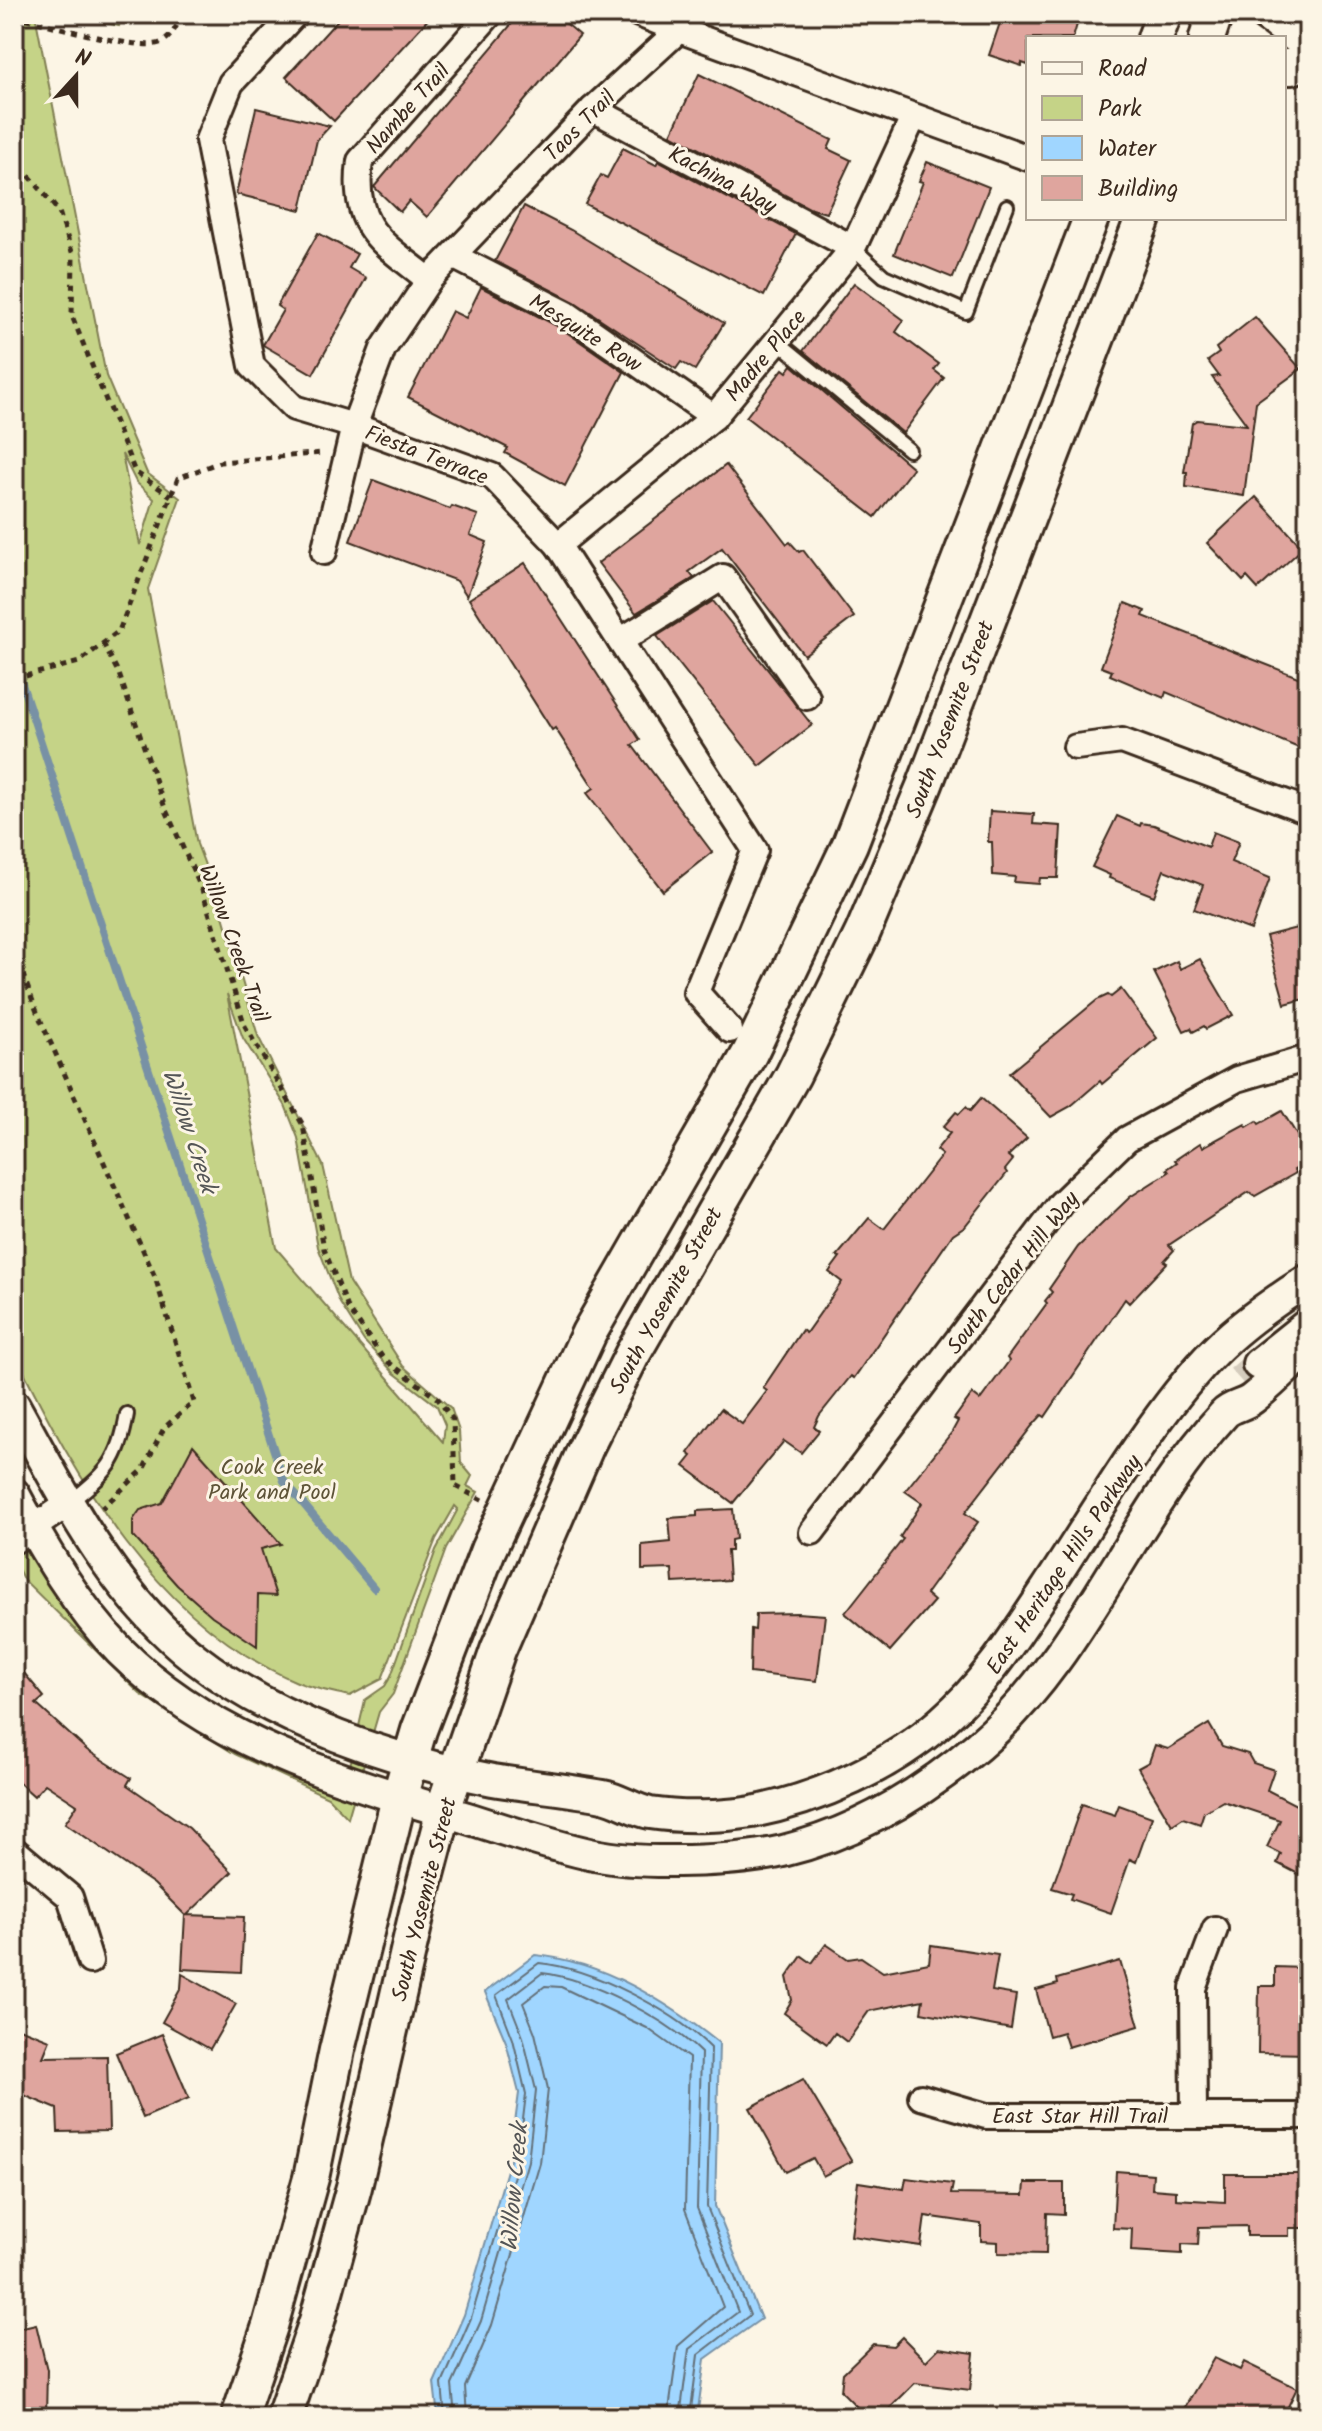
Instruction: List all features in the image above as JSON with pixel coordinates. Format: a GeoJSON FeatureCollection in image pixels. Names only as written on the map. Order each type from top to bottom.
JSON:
{"type":"FeatureCollection","features":[{"type":"Feature","properties":{"kind":"main road"},"geometry":{"type":"LineString","coordinates":[[1156,36],[1164,14]]}},
{"type":"Feature","properties":{"kind":"main road"},"geometry":{"type":"LineString","coordinates":[[1208,36],[1215,14]]}},
{"type":"Feature","properties":{"kind":"main road"},"geometry":{"type":"LineString","coordinates":[[1267,14],[1303,40],[1308,49]]}},
{"type":"Feature","properties":{"kind":"main road"},"geometry":{"type":"LineString","coordinates":[[1286,67],[1308,60]]}},
{"type":"Feature","properties":{"kind":"main road"},"geometry":{"type":"LineString","coordinates":[[239,2417],[270,2326],[311,2178],[337,2050],[399,1798],[431,1697],[504,1512],[589,1333],[750,1053],[850,844],[1090,220]]}},
{"type":"Feature","properties":{"kind":"main road","name":"South Yosemite Street"},"geometry":{"type":"LineString","coordinates":[[284,2417],[317,2321],[354,2187],[443,1811],[498,1650],[587,1445],[632,1355],[793,1075],[863,932],[925,784],[1142,220]]}},
{"type":"Feature","properties":{"kind":"street","name":"Fiesta Terrace"},"geometry":{"type":"LineString","coordinates":[[295,14],[231,83],[208,140],[252,366],[294,408],[354,426],[492,476],[558,545],[755,850],[696,992],[730,1030]]}},
{"type":"Feature","properties":{"kind":"street","name":"Nambe Trail"},"geometry":{"type":"LineString","coordinates":[[429,280],[370,233],[356,191],[360,161],[490,14]]}},
{"type":"Feature","properties":{"kind":"street"},"geometry":{"type":"LineString","coordinates":[[639,14],[1026,157]]}},
{"type":"Feature","properties":{"kind":"street","name":"Taos Trail"},"geometry":{"type":"LineString","coordinates":[[324,552],[354,426],[383,349],[429,280],[593,109],[679,30]]}},
{"type":"Feature","properties":{"kind":"street","name":"Kachina Way"},"geometry":{"type":"LineString","coordinates":[[593,109],[853,248]]}},
{"type":"Feature","properties":{"kind":"street","name":"Madre Place"},"geometry":{"type":"LineString","coordinates":[[558,545],[714,417],[853,248],[913,118]]}},
{"type":"Feature","properties":{"kind":"street","name":"Mesquite Row"},"geometry":{"type":"LineString","coordinates":[[453,256],[567,314],[714,417]]}},
{"type":"Feature","properties":{"kind":"street"},"geometry":{"type":"LineString","coordinates":[[620,641],[723,577],[807,697]]}},
{"type":"Feature","properties":{"kind":"street"},"geometry":{"type":"LineString","coordinates":[[1076,747],[1122,741],[1308,811]]}},
{"type":"Feature","properties":{"kind":"street","name":"South Cedar Hill Way"},"geometry":{"type":"LineString","coordinates":[[812,1532],[1061,1203],[1127,1139],[1237,1079],[1308,1058]]}},
{"type":"Feature","properties":{"kind":"street","name":"East Heritage Hills Parkway"},"geometry":{"type":"LineString","coordinates":[[14,1405],[81,1510],[115,1573],[154,1620],[194,1658],[248,1695],[305,1723],[455,1771],[608,1797],[647,1812],[689,1816],[752,1812],[818,1792],[889,1761],[942,1722],[990,1674],[1208,1358],[1254,1317],[1307,1282]]}},
{"type":"Feature","properties":{"kind":"street"},"geometry":{"type":"LineString","coordinates":[[1254,1317],[1271,1360]]}},
{"type":"Feature","properties":{"kind":"street","name":"East Heritage Hills Parkway"},"geometry":{"type":"LineString","coordinates":[[14,1494],[24,1535],[120,1651],[170,1692],[228,1730],[289,1760],[399,1798],[597,1856],[693,1860],[782,1851],[857,1826],[931,1783],[981,1743],[1022,1702],[1073,1632],[1151,1509],[1227,1410],[1229,1393],[1271,1360],[1308,1324]]}},
{"type":"Feature","properties":{"kind":"street","name":"East Heritage Hills Parkway"},"geometry":{"type":"LineString","coordinates":[[1227,1410],[1249,1402],[1271,1360]]}},
{"type":"Feature","properties":{"kind":"street"},"geometry":{"type":"LineString","coordinates":[[1191,1380],[1227,1410]]}},
{"type":"Feature","properties":{"kind":"street"},"geometry":{"type":"LineString","coordinates":[[24,1535],[81,1510]]}},
{"type":"Feature","properties":{"kind":"street"},"geometry":{"type":"LineString","coordinates":[[14,1850],[70,1897],[90,1961]]}},
{"type":"Feature","properties":{"kind":"street","name":"East Star Hill Trail"},"geometry":{"type":"LineString","coordinates":[[1194,2114],[1193,1988],[1215,1929]]}},
{"type":"Feature","properties":{"kind":"street","name":"East Star Hill Trail"},"geometry":{"type":"LineString","coordinates":[[921,2097],[986,2116],[1308,2116]]}},
{"type":"Feature","properties":{"kind":"lane"},"geometry":{"type":"LineString","coordinates":[[853,248],[884,276],[966,312],[1007,206]]}},
{"type":"Feature","properties":{"kind":"lane"},"geometry":{"type":"LineString","coordinates":[[777,341],[909,450]]}},
{"type":"Feature","properties":{"kind":"lane"},"geometry":{"type":"LineString","coordinates":[[81,1510],[121,1448],[127,1414]]}},
{"type":"Feature","properties":{"kind":"path"},"geometry":{"type":"LineString","coordinates":[[14,16],[139,45],[160,43],[175,31],[182,14]]}},
{"type":"Feature","properties":{"kind":"path"},"geometry":{"type":"LineString","coordinates":[[14,157],[59,212],[73,255],[72,316],[135,472],[171,496]]}},
{"type":"Feature","properties":{"kind":"path"},"geometry":{"type":"LineString","coordinates":[[14,679],[79,662],[119,631],[178,478],[220,462],[348,451]]}},
{"type":"Feature","properties":{"kind":"path","name":"Willow Creek Trail"},"geometry":{"type":"LineString","coordinates":[[103,643],[119,674],[165,808],[202,890],[245,1026],[303,1125],[324,1249],[348,1308],[383,1358],[438,1399],[453,1420],[455,1486],[504,1512]]}},
{"type":"Feature","properties":{"kind":"path"},"geometry":{"type":"LineString","coordinates":[[14,952],[37,1012],[155,1277],[194,1402],[164,1428],[143,1470],[81,1510]]}},
{"type":"Feature","properties":{"kind":"green space","name":"Cook Creek Park and Pool"},"geometry":{"type":"Polygon","coordinates":[[[14,14],[35,14],[106,376],[147,473],[180,498],[148,589],[197,844],[219,902],[258,1036],[323,1165],[349,1282],[403,1366],[451,1408],[459,1431],[461,1463],[472,1476],[467,1486],[478,1492],[446,1549],[393,1694],[379,1712],[348,1818],[328,1797],[235,1754],[140,1694],[23,1579],[14,1561],[14,1528],[43,1576],[89,1630],[344,1792],[365,1700],[385,1686],[391,1676],[436,1550],[458,1509],[455,1506],[436,1539],[382,1679],[350,1696],[297,1682],[247,1656],[202,1623],[162,1585],[94,1498],[14,1352],[14,14]],[[122,454],[140,545],[154,499],[136,482],[122,454]],[[227,994],[276,1248],[443,1442],[445,1425],[437,1406],[394,1373],[364,1341],[340,1303],[318,1247],[298,1138],[285,1105],[243,1038],[227,994]]]}},
{"type":"Feature","properties":{"kind":"green space"},"geometry":{"type":"Polygon","coordinates":[[[69,14],[122,14],[119,26],[69,14]]]}},
{"type":"Feature","properties":{"kind":"water"},"geometry":{"type":"Polygon","coordinates":[[[535,1955],[585,1966],[633,1986],[719,2043],[715,2206],[761,2319],[705,2359],[697,2417],[438,2417],[434,2383],[464,2315],[510,2160],[519,2093],[506,2042],[485,1992],[535,1955]]]}},
{"type":"Feature","properties":{"kind":"building"},"geometry":{"type":"Polygon","coordinates":[[[343,14],[433,14],[334,121],[286,77],[343,14]]]}},
{"type":"Feature","properties":{"kind":"building"},"geometry":{"type":"Polygon","coordinates":[[[520,14],[555,14],[580,35],[427,217],[409,201],[400,212],[374,187],[520,14]]]}},
{"type":"Feature","properties":{"kind":"building"},"geometry":{"type":"Polygon","coordinates":[[[1003,14],[1080,14],[1074,36],[1026,36],[1026,64],[1022,63],[1022,66],[989,55],[1003,14]]]}},
{"type":"Feature","properties":{"kind":"building"},"geometry":{"type":"Polygon","coordinates":[[[699,74],[832,140],[828,149],[851,160],[826,213],[809,208],[671,134],[699,74]]]}},
{"type":"Feature","properties":{"kind":"building"},"geometry":{"type":"Polygon","coordinates":[[[256,108],[330,126],[317,140],[301,210],[236,194],[256,108]]]}},
{"type":"Feature","properties":{"kind":"building"},"geometry":{"type":"Polygon","coordinates":[[[623,148],[656,165],[658,161],[796,234],[764,296],[585,204],[601,175],[607,178],[623,148]]]}},
{"type":"Feature","properties":{"kind":"building"},"geometry":{"type":"Polygon","coordinates":[[[927,162],[989,187],[953,278],[894,254],[923,182],[919,181],[927,162]]]}},
{"type":"Feature","properties":{"kind":"building"},"geometry":{"type":"Polygon","coordinates":[[[524,206],[571,230],[724,323],[695,370],[681,362],[676,369],[575,302],[495,261],[524,206]]]}},
{"type":"Feature","properties":{"kind":"building"},"geometry":{"type":"Polygon","coordinates":[[[318,233],[357,254],[349,268],[366,278],[313,374],[263,345],[283,310],[277,306],[318,233]]]}},
{"type":"Feature","properties":{"kind":"building"},"geometry":{"type":"Polygon","coordinates":[[[854,283],[904,320],[896,332],[939,364],[934,370],[944,378],[903,433],[803,351],[854,283]]]}},
{"type":"Feature","properties":{"kind":"building"},"geometry":{"type":"Polygon","coordinates":[[[481,287],[559,327],[624,372],[565,486],[505,453],[508,448],[408,397],[452,311],[466,318],[481,287]]]}},
{"type":"Feature","properties":{"kind":"building"},"geometry":{"type":"Polygon","coordinates":[[[1255,317],[1301,369],[1256,402],[1244,496],[1186,487],[1187,472],[1184,472],[1192,423],[1197,420],[1247,425],[1212,377],[1219,376],[1208,361],[1219,353],[1216,348],[1255,317]]]}},
{"type":"Feature","properties":{"kind":"building"},"geometry":{"type":"Polygon","coordinates":[[[792,365],[913,468],[875,517],[746,417],[783,369],[787,372],[792,365]]]}},
{"type":"Feature","properties":{"kind":"building"},"geometry":{"type":"Polygon","coordinates":[[[726,465],[787,544],[790,542],[799,552],[803,550],[854,617],[804,655],[722,548],[689,572],[694,578],[636,613],[598,563],[726,465]]]}},
{"type":"Feature","properties":{"kind":"building"},"geometry":{"type":"Polygon","coordinates":[[[373,480],[450,509],[452,506],[478,515],[470,535],[487,542],[467,596],[457,581],[350,541],[373,480]]]}},
{"type":"Feature","properties":{"kind":"building"},"geometry":{"type":"Polygon","coordinates":[[[1256,497],[1303,548],[1258,589],[1247,577],[1243,581],[1207,543],[1256,497]]]}},
{"type":"Feature","properties":{"kind":"building"},"geometry":{"type":"Polygon","coordinates":[[[525,563],[640,740],[632,745],[712,852],[663,891],[587,793],[594,788],[555,728],[552,730],[469,599],[525,563]]]}},
{"type":"Feature","properties":{"kind":"building"},"geometry":{"type":"Polygon","coordinates":[[[713,601],[812,725],[760,766],[657,636],[713,601]]]}},
{"type":"Feature","properties":{"kind":"building"},"geometry":{"type":"Polygon","coordinates":[[[1125,603],[1145,611],[1143,616],[1308,681],[1308,752],[1166,692],[1164,698],[1110,675],[1112,671],[1101,667],[1125,603]]]}},
{"type":"Feature","properties":{"kind":"building"},"geometry":{"type":"Polygon","coordinates":[[[990,811],[1034,814],[1033,824],[1061,826],[1058,878],[1040,878],[1039,884],[1014,882],[1015,877],[993,875],[992,842],[988,842],[990,811]]]}},
{"type":"Feature","properties":{"kind":"building"},"geometry":{"type":"Polygon","coordinates":[[[1117,816],[1140,826],[1141,823],[1154,825],[1208,847],[1213,832],[1239,842],[1231,862],[1270,878],[1251,930],[1194,909],[1203,885],[1164,870],[1154,896],[1109,878],[1110,875],[1092,867],[1117,816]]]}},
{"type":"Feature","properties":{"kind":"building"},"geometry":{"type":"Polygon","coordinates":[[[1308,925],[1308,998],[1285,1004],[1266,936],[1308,925]]]}},
{"type":"Feature","properties":{"kind":"building"},"geometry":{"type":"Polygon","coordinates":[[[1200,959],[1233,1015],[1206,1029],[1204,1026],[1193,1032],[1191,1028],[1184,1031],[1154,972],[1177,961],[1180,969],[1200,959]]]}},
{"type":"Feature","properties":{"kind":"building"},"geometry":{"type":"Polygon","coordinates":[[[1121,989],[1157,1038],[1102,1084],[1100,1081],[1071,1106],[1051,1117],[1009,1073],[1097,1000],[1108,995],[1111,997],[1121,989]]]}},
{"type":"Feature","properties":{"kind":"building"},"geometry":{"type":"Polygon","coordinates":[[[981,1098],[1027,1138],[1008,1156],[1013,1160],[1005,1170],[1007,1173],[965,1226],[953,1234],[854,1378],[851,1376],[819,1416],[814,1427],[819,1431],[801,1453],[784,1441],[733,1503],[684,1466],[692,1456],[688,1453],[721,1409],[742,1424],[767,1391],[763,1388],[802,1330],[806,1333],[842,1282],[829,1272],[840,1257],[837,1256],[869,1218],[884,1229],[942,1155],[936,1150],[950,1133],[943,1127],[956,1112],[959,1114],[966,1107],[970,1111],[981,1098]]]}},
{"type":"Feature","properties":{"kind":"building"},"geometry":{"type":"Polygon","coordinates":[[[1282,1111],[1303,1145],[1308,1162],[1294,1170],[1296,1173],[1255,1196],[1249,1192],[1169,1245],[1174,1250],[1164,1261],[1167,1263],[1129,1303],[1125,1299],[1045,1417],[1042,1415],[1032,1426],[965,1513],[978,1522],[926,1594],[934,1601],[890,1651],[845,1613],[903,1539],[900,1537],[922,1503],[905,1491],[952,1432],[958,1421],[954,1419],[972,1394],[980,1400],[1009,1361],[1007,1358],[1047,1303],[1045,1301],[1052,1292],[1049,1289],[1078,1247],[1130,1197],[1169,1172],[1167,1169],[1177,1162],[1175,1160],[1200,1143],[1203,1147],[1245,1124],[1247,1127],[1257,1121],[1259,1124],[1282,1111]]]}},
{"type":"Feature","properties":{"kind":"building"},"geometry":{"type":"Polygon","coordinates":[[[193,1445],[281,1544],[261,1549],[276,1596],[258,1595],[257,1646],[212,1616],[177,1585],[133,1536],[133,1520],[140,1510],[162,1503],[193,1445]]]}},
{"type":"Feature","properties":{"kind":"building"},"geometry":{"type":"Polygon","coordinates":[[[733,1509],[736,1539],[731,1540],[731,1551],[727,1551],[729,1580],[673,1583],[672,1569],[642,1570],[642,1545],[671,1542],[669,1518],[697,1516],[697,1511],[733,1509]]]}},
{"type":"Feature","properties":{"kind":"building"},"geometry":{"type":"Polygon","coordinates":[[[756,1614],[825,1615],[817,1681],[750,1673],[751,1629],[755,1630],[756,1614]]]}},
{"type":"Feature","properties":{"kind":"building"},"geometry":{"type":"Polygon","coordinates":[[[14,1661],[44,1697],[36,1704],[87,1750],[131,1778],[127,1785],[189,1828],[232,1872],[187,1915],[244,1917],[241,1972],[182,1969],[185,1915],[154,1884],[65,1823],[77,1805],[45,1784],[34,1796],[14,1778],[14,1661]]]}},
{"type":"Feature","properties":{"kind":"building"},"geometry":{"type":"Polygon","coordinates":[[[1209,1724],[1222,1746],[1248,1754],[1253,1763],[1274,1770],[1267,1790],[1308,1811],[1308,1879],[1277,1863],[1281,1854],[1267,1847],[1280,1820],[1223,1801],[1204,1812],[1200,1824],[1183,1818],[1172,1825],[1138,1768],[1149,1762],[1155,1745],[1168,1749],[1209,1724]]]}},
{"type":"Feature","properties":{"kind":"building"},"geometry":{"type":"Polygon","coordinates":[[[1082,1804],[1115,1815],[1119,1805],[1152,1817],[1136,1862],[1130,1859],[1111,1913],[1070,1899],[1072,1894],[1052,1888],[1082,1804]]]}},
{"type":"Feature","properties":{"kind":"building"},"geometry":{"type":"Polygon","coordinates":[[[826,1944],[848,1959],[861,1957],[883,1972],[929,1963],[931,1945],[998,1955],[992,1991],[1016,1995],[1011,2029],[921,2012],[923,2000],[869,2011],[847,2042],[835,2033],[827,2044],[784,2013],[792,2000],[787,1977],[802,1956],[812,1963],[826,1944]]]}},
{"type":"Feature","properties":{"kind":"building"},"geometry":{"type":"Polygon","coordinates":[[[1120,1961],[1139,2026],[1068,2047],[1063,2032],[1049,2036],[1036,1990],[1058,1984],[1057,1979],[1120,1961]]]}},
{"type":"Feature","properties":{"kind":"building"},"geometry":{"type":"Polygon","coordinates":[[[1275,1967],[1304,1968],[1308,2054],[1258,2053],[1259,1986],[1275,1986],[1275,1967]]]}},
{"type":"Feature","properties":{"kind":"building"},"geometry":{"type":"Polygon","coordinates":[[[182,1974],[236,2004],[210,2049],[162,2022],[181,1988],[182,1974]]]}},
{"type":"Feature","properties":{"kind":"building"},"geometry":{"type":"Polygon","coordinates":[[[14,2026],[50,2040],[43,2057],[107,2056],[109,2131],[58,2132],[57,2109],[14,2091],[14,2026]]]}},
{"type":"Feature","properties":{"kind":"building"},"geometry":{"type":"Polygon","coordinates":[[[162,2034],[189,2098],[143,2118],[116,2053],[162,2034]]]}},
{"type":"Feature","properties":{"kind":"building"},"geometry":{"type":"Polygon","coordinates":[[[803,2079],[852,2161],[823,2176],[813,2158],[786,2172],[750,2108],[803,2079]]]}},
{"type":"Feature","properties":{"kind":"building"},"geometry":{"type":"Polygon","coordinates":[[[1116,2171],[1153,2174],[1152,2189],[1176,2191],[1176,2199],[1225,2202],[1225,2174],[1308,2174],[1306,2228],[1289,2228],[1289,2236],[1247,2236],[1247,2226],[1199,2227],[1198,2245],[1182,2244],[1182,2254],[1131,2251],[1132,2229],[1113,2228],[1116,2171]]]}},
{"type":"Feature","properties":{"kind":"building"},"geometry":{"type":"Polygon","coordinates":[[[906,2178],[953,2184],[951,2194],[1024,2195],[1025,2183],[1064,2183],[1064,2214],[1047,2213],[1046,2254],[998,2253],[998,2242],[981,2241],[981,2224],[925,2216],[921,2246],[851,2236],[858,2182],[904,2189],[906,2178]]]}},
{"type":"Feature","properties":{"kind":"building"},"geometry":{"type":"Polygon","coordinates":[[[36,2324],[47,2370],[46,2417],[14,2417],[14,2329],[36,2324]]]}},
{"type":"Feature","properties":{"kind":"building"},"geometry":{"type":"Polygon","coordinates":[[[902,2337],[926,2361],[939,2348],[974,2353],[970,2390],[915,2383],[881,2417],[867,2417],[841,2391],[843,2373],[873,2344],[893,2346],[902,2337]]]}},
{"type":"Feature","properties":{"kind":"building"},"geometry":{"type":"Polygon","coordinates":[[[1214,2358],[1240,2370],[1244,2362],[1297,2388],[1283,2417],[1179,2417],[1214,2358]]]}},
{"type":"Feature","properties":{"kind":"waterway","name":"Willow Creek"},"geometry":{"type":"LineString","coordinates":[[14,660],[284,1481],[374,1588]]}},
{"type":"Feature","properties":{"kind":"tunnel"},"geometry":{"type":"LineString","coordinates":[[1240,1380],[1258,1364]]}}]}
